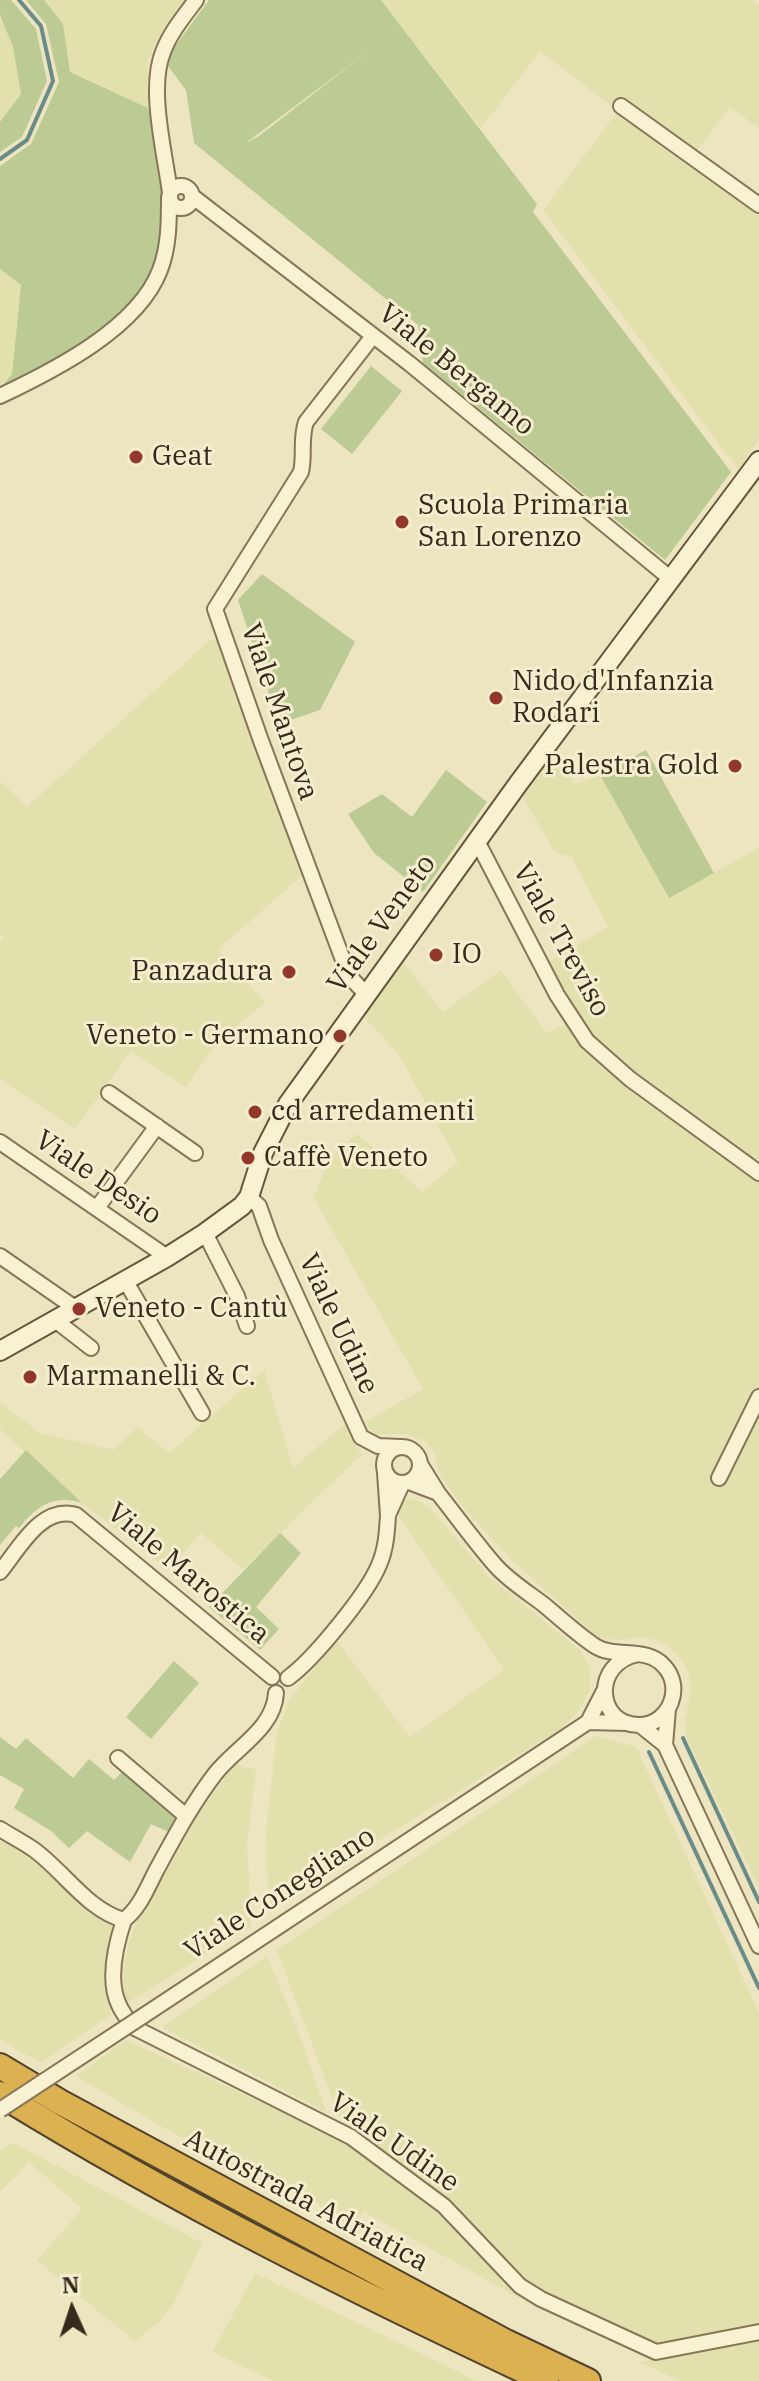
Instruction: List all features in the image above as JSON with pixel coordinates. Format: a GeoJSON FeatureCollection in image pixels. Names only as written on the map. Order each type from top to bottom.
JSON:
{"type":"FeatureCollection","features":[{"type":"Feature","properties":{"kind":"highway","name":"Autostrada Adriatica"},"geometry":{"type":"LineString","coordinates":[[0,2066],[60,2102],[506,2342],[588,2381]]}},
{"type":"Feature","properties":{"kind":"highway","name":"Autostrada Adriatica"},"geometry":{"type":"LineString","coordinates":[[0,2094],[269,2246],[546,2381]]}},
{"type":"Feature","properties":{"kind":"main road","name":"Viale Veneto"},"geometry":{"type":"LineString","coordinates":[[249,1197],[263,1153],[288,1104],[477,841],[759,461]]}},
{"type":"Feature","properties":{"kind":"main road"},"geometry":{"type":"LineString","coordinates":[[0,1351],[167,1257],[242,1206],[249,1197]]}},
{"type":"Feature","properties":{"kind":"street"},"geometry":{"type":"LineString","coordinates":[[192,204],[173,205],[158,99],[159,66],[169,41],[196,0]]}},
{"type":"Feature","properties":{"kind":"street"},"geometry":{"type":"LineString","coordinates":[[621,106],[759,205]]}},
{"type":"Feature","properties":{"kind":"street"},"geometry":{"type":"LineString","coordinates":[[173,192],[188,188],[192,204]]}},
{"type":"Feature","properties":{"kind":"street"},"geometry":{"type":"LineString","coordinates":[[0,396],[41,377],[123,323],[141,304],[162,266],[173,192]]}},
{"type":"Feature","properties":{"kind":"street"},"geometry":{"type":"LineString","coordinates":[[169,233],[192,204]]}},
{"type":"Feature","properties":{"kind":"street","name":"Viale Bergamo"},"geometry":{"type":"LineString","coordinates":[[192,204],[373,336],[671,579]]}},
{"type":"Feature","properties":{"kind":"street","name":"Viale Mantova"},"geometry":{"type":"LineString","coordinates":[[366,994],[349,976],[215,609],[301,472],[301,435],[306,422],[373,336]]}},
{"type":"Feature","properties":{"kind":"street","name":"Viale Treviso"},"geometry":{"type":"LineString","coordinates":[[477,841],[557,995],[587,1041],[630,1079],[759,1173]]}},
{"type":"Feature","properties":{"kind":"street"},"geometry":{"type":"LineString","coordinates":[[109,1093],[195,1153]]}},
{"type":"Feature","properties":{"kind":"street"},"geometry":{"type":"LineString","coordinates":[[97,1208],[157,1126]]}},
{"type":"Feature","properties":{"kind":"street","name":"Viale Desio"},"geometry":{"type":"LineString","coordinates":[[0,1142],[167,1257]]}},
{"type":"Feature","properties":{"kind":"street","name":"Viale Udine"},"geometry":{"type":"LineString","coordinates":[[249,1197],[259,1206],[271,1240],[361,1437],[378,1446],[412,1450],[438,1493],[498,1568],[598,1649]]}},
{"type":"Feature","properties":{"kind":"street"},"geometry":{"type":"LineString","coordinates":[[205,1233],[237,1296],[247,1326]]}},
{"type":"Feature","properties":{"kind":"street"},"geometry":{"type":"LineString","coordinates":[[0,1256],[75,1308]]}},
{"type":"Feature","properties":{"kind":"street"},"geometry":{"type":"LineString","coordinates":[[125,1280],[202,1413]]}},
{"type":"Feature","properties":{"kind":"street"},"geometry":{"type":"LineString","coordinates":[[55,1320],[91,1348]]}},
{"type":"Feature","properties":{"kind":"street"},"geometry":{"type":"LineString","coordinates":[[719,1478],[759,1397]]}},
{"type":"Feature","properties":{"kind":"street"},"geometry":{"type":"LineString","coordinates":[[288,1678],[304,1667],[368,1585],[379,1565],[388,1515],[386,1456],[400,1447]]}},
{"type":"Feature","properties":{"kind":"street"},"geometry":{"type":"LineString","coordinates":[[388,1515],[406,1483],[417,1475],[420,1464]]}},
{"type":"Feature","properties":{"kind":"street"},"geometry":{"type":"LineString","coordinates":[[385,1473],[392,1481],[438,1493]]}},
{"type":"Feature","properties":{"kind":"street","name":"Viale Marostica"},"geometry":{"type":"LineString","coordinates":[[0,1572],[44,1518],[66,1512],[76,1515],[272,1677]]}},
{"type":"Feature","properties":{"kind":"street"},"geometry":{"type":"LineString","coordinates":[[665,1745],[611,1711],[598,1649],[638,1654],[659,1660],[667,1668],[674,1688],[668,1709],[665,1745],[759,1946]]}},
{"type":"Feature","properties":{"kind":"street"},"geometry":{"type":"LineString","coordinates":[[605,1685],[617,1662],[638,1654]]}},
{"type":"Feature","properties":{"kind":"street"},"geometry":{"type":"LineString","coordinates":[[0,1829],[34,1849],[99,1909],[124,1920],[138,1904],[186,1816],[216,1772],[237,1748],[265,1724],[276,1703],[272,1677],[284,1674],[288,1678],[288,1690],[276,1693]]}},
{"type":"Feature","properties":{"kind":"street","name":"Viale Conegliano"},"geometry":{"type":"LineString","coordinates":[[0,2110],[588,1722],[605,1685]]}},
{"type":"Feature","properties":{"kind":"street"},"geometry":{"type":"LineString","coordinates":[[588,1722],[651,1722],[668,1709]]}},
{"type":"Feature","properties":{"kind":"street"},"geometry":{"type":"LineString","coordinates":[[118,1758],[186,1816]]}},
{"type":"Feature","properties":{"kind":"street","name":"Viale Udine"},"geometry":{"type":"LineString","coordinates":[[124,1920],[117,1940],[115,1986],[117,2003],[133,2027],[351,2137],[444,2206],[520,2286],[541,2299],[656,2352],[759,2332]]}},
{"type":"Feature","properties":{"kind":"shaded area"},"geometry":{"type":"Polygon","coordinates":[[[44,0],[184,0],[164,27],[148,60],[148,108],[70,72],[63,24],[44,0]]]}},
{"type":"Feature","properties":{"kind":"shaded area"},"geometry":{"type":"Polygon","coordinates":[[[381,0],[753,0],[759,5],[759,128],[730,107],[688,162],[759,215],[759,440],[738,469],[543,210],[618,111],[540,51],[481,128],[381,0]]]}},
{"type":"Feature","properties":{"kind":"shaded area"},"geometry":{"type":"Polygon","coordinates":[[[0,15],[13,47],[21,94],[0,122],[0,15]]]}},
{"type":"Feature","properties":{"kind":"shaded area"},"geometry":{"type":"Polygon","coordinates":[[[0,269],[21,285],[12,374],[0,385],[0,269]]]}},
{"type":"Feature","properties":{"kind":"shaded area"},"geometry":{"type":"Polygon","coordinates":[[[210,640],[219,642],[302,876],[218,949],[265,1003],[219,1040],[186,1087],[131,1051],[75,1129],[0,1079],[0,943],[4,938],[0,935],[0,781],[27,807],[210,640]]]}},
{"type":"Feature","properties":{"kind":"shaded area"},"geometry":{"type":"Polygon","coordinates":[[[554,751],[575,784],[600,775],[669,897],[759,848],[759,1167],[634,1075],[592,1037],[548,962],[608,927],[571,856],[556,853],[522,796],[554,751]]]}},
{"type":"Feature","properties":{"kind":"shaded area"},"geometry":{"type":"Polygon","coordinates":[[[402,961],[443,1012],[501,970],[546,1033],[567,1024],[582,1045],[759,1181],[759,1888],[686,1736],[685,1722],[691,1688],[688,1671],[680,1657],[668,1646],[653,1639],[598,1638],[512,1560],[461,1505],[439,1473],[435,1453],[426,1442],[407,1434],[375,1434],[365,1422],[423,1389],[314,1198],[329,1159],[357,1133],[422,1192],[458,1162],[399,1055],[360,1012],[402,961]]]}},
{"type":"Feature","properties":{"kind":"shaded area"},"geometry":{"type":"Polygon","coordinates":[[[264,1370],[293,1468],[346,1423],[361,1455],[243,1569],[201,1533],[168,1570],[82,1503],[0,1429],[0,1402],[40,1433],[114,1450],[138,1427],[169,1453],[264,1370]]]}},
{"type":"Feature","properties":{"kind":"shaded area"},"geometry":{"type":"Polygon","coordinates":[[[414,1499],[428,1506],[488,1576],[580,1650],[590,1669],[590,1690],[579,1711],[559,1730],[271,1906],[266,1833],[277,1732],[289,1701],[336,1640],[410,1737],[504,1670],[396,1512],[403,1501],[414,1499]]]}},
{"type":"Feature","properties":{"kind":"shaded area"},"geometry":{"type":"Polygon","coordinates":[[[596,1736],[636,1747],[759,2013],[759,2325],[661,2346],[532,2284],[448,2201],[348,2130],[338,2114],[277,1950],[596,1736]]]}},
{"type":"Feature","properties":{"kind":"shaded area"},"geometry":{"type":"Polygon","coordinates":[[[235,1764],[256,1770],[247,1843],[251,1927],[125,2004],[123,1982],[126,1954],[134,1927],[194,1820],[235,1764]]]}},
{"type":"Feature","properties":{"kind":"shaded area"},"geometry":{"type":"Polygon","coordinates":[[[0,1837],[29,1855],[114,1928],[106,1980],[111,2014],[40,2063],[0,2039],[0,1837]]]}},
{"type":"Feature","properties":{"kind":"shaded area"},"geometry":{"type":"Polygon","coordinates":[[[267,1956],[301,2039],[326,2112],[162,2027],[267,1956]]]}},
{"type":"Feature","properties":{"kind":"shaded area"},"geometry":{"type":"Polygon","coordinates":[[[126,2040],[343,2140],[439,2213],[536,2307],[364,2212],[353,2227],[325,2211],[311,2196],[220,2147],[178,2136],[76,2076],[126,2040]]]}},
{"type":"Feature","properties":{"kind":"shaded area"},"geometry":{"type":"Polygon","coordinates":[[[14,2143],[202,2243],[173,2305],[158,2323],[134,2341],[37,2260],[82,2209],[29,2162],[0,2192],[0,2151],[14,2143]]]}},
{"type":"Feature","properties":{"kind":"shaded area"},"geometry":{"type":"Polygon","coordinates":[[[255,2273],[477,2381],[274,2381],[213,2352],[255,2273]]]}},
{"type":"Feature","properties":{"kind":"shaded area"},"geometry":{"type":"Polygon","coordinates":[[[759,2340],[759,2381],[680,2381],[640,2362],[759,2340]]]}},
{"type":"Feature","properties":{"kind":"green space"},"geometry":{"type":"Polygon","coordinates":[[[0,0],[11,0],[36,29],[47,81],[22,137],[0,152],[0,122],[21,94],[13,47],[0,15],[0,0]]]}},
{"type":"Feature","properties":{"kind":"green space"},"geometry":{"type":"Polygon","coordinates":[[[26,0],[44,0],[63,24],[70,72],[148,108],[161,183],[161,241],[158,260],[149,281],[115,319],[68,352],[0,388],[12,374],[21,285],[0,269],[0,166],[31,144],[59,82],[46,24],[26,0]]]}},
{"type":"Feature","properties":{"kind":"green space"},"geometry":{"type":"Polygon","coordinates":[[[209,0],[381,0],[537,204],[533,212],[731,472],[665,560],[423,363],[418,325],[194,143],[186,90],[164,61],[209,0]],[[367,52],[246,143],[259,136],[367,52]]]}},
{"type":"Feature","properties":{"kind":"green space"},"geometry":{"type":"Polygon","coordinates":[[[371,366],[402,391],[352,454],[321,429],[371,366]]]}},
{"type":"Feature","properties":{"kind":"green space"},"geometry":{"type":"Polygon","coordinates":[[[262,574],[355,642],[320,710],[279,724],[238,600],[262,574]]]}},
{"type":"Feature","properties":{"kind":"green space"},"geometry":{"type":"Polygon","coordinates":[[[646,750],[714,873],[669,898],[600,775],[646,750]]]}},
{"type":"Feature","properties":{"kind":"green space"},"geometry":{"type":"Polygon","coordinates":[[[446,770],[487,802],[423,892],[374,853],[348,814],[382,794],[412,817],[446,770]]]}},
{"type":"Feature","properties":{"kind":"green space"},"geometry":{"type":"Polygon","coordinates":[[[26,1450],[82,1503],[62,1500],[46,1504],[19,1528],[16,1526],[0,1545],[0,1479],[26,1450]]]}},
{"type":"Feature","properties":{"kind":"green space"},"geometry":{"type":"Polygon","coordinates":[[[280,1533],[301,1553],[256,1607],[279,1629],[260,1650],[209,1607],[280,1533]]]}},
{"type":"Feature","properties":{"kind":"green space"},"geometry":{"type":"Polygon","coordinates":[[[174,1661],[199,1683],[151,1739],[126,1717],[174,1661]]]}},
{"type":"Feature","properties":{"kind":"green space"},"geometry":{"type":"Polygon","coordinates":[[[0,1737],[16,1749],[26,1738],[73,1778],[89,1759],[114,1780],[123,1771],[174,1811],[175,1825],[169,1832],[151,1824],[130,1862],[87,1831],[69,1848],[51,1831],[14,1808],[24,1789],[0,1775],[0,1737]]]}},
{"type":"Feature","properties":{"kind":"waterway"},"geometry":{"type":"LineString","coordinates":[[0,159],[27,140],[53,81],[41,26],[19,0]]}},
{"type":"Feature","properties":{"kind":"waterway"},"geometry":{"type":"LineString","coordinates":[[683,1738],[759,1902]]}},
{"type":"Feature","properties":{"kind":"waterway"},"geometry":{"type":"LineString","coordinates":[[649,1752],[759,1988]]}},
{"type":"Feature","properties":{"kind":"place","name":"Geat"},"geometry":{"type":"Point","coordinates":[136,457]}},
{"type":"Feature","properties":{"kind":"place","name":"Scuola Primaria San Lorenzo"},"geometry":{"type":"Point","coordinates":[402,522]}},
{"type":"Feature","properties":{"kind":"place","name":"Nido d'Infanzia Rodari"},"geometry":{"type":"Point","coordinates":[496,698]}},
{"type":"Feature","properties":{"kind":"place","name":"Palestra Gold"},"geometry":{"type":"Point","coordinates":[735,766]}},
{"type":"Feature","properties":{"kind":"place","name":"IO"},"geometry":{"type":"Point","coordinates":[436,955]}},
{"type":"Feature","properties":{"kind":"place","name":"Panzadura"},"geometry":{"type":"Point","coordinates":[289,972]}},
{"type":"Feature","properties":{"kind":"place","name":"Veneto - Germano"},"geometry":{"type":"Point","coordinates":[340,1036]}},
{"type":"Feature","properties":{"kind":"place","name":"cd arredamenti"},"geometry":{"type":"Point","coordinates":[255,1112]}},
{"type":"Feature","properties":{"kind":"place","name":"Caffè Veneto"},"geometry":{"type":"Point","coordinates":[248,1158]}},
{"type":"Feature","properties":{"kind":"place","name":"Veneto - Cantù"},"geometry":{"type":"Point","coordinates":[79,1309]}},
{"type":"Feature","properties":{"kind":"place","name":"Marmanelli & C."},"geometry":{"type":"Point","coordinates":[30,1377]}}]}
